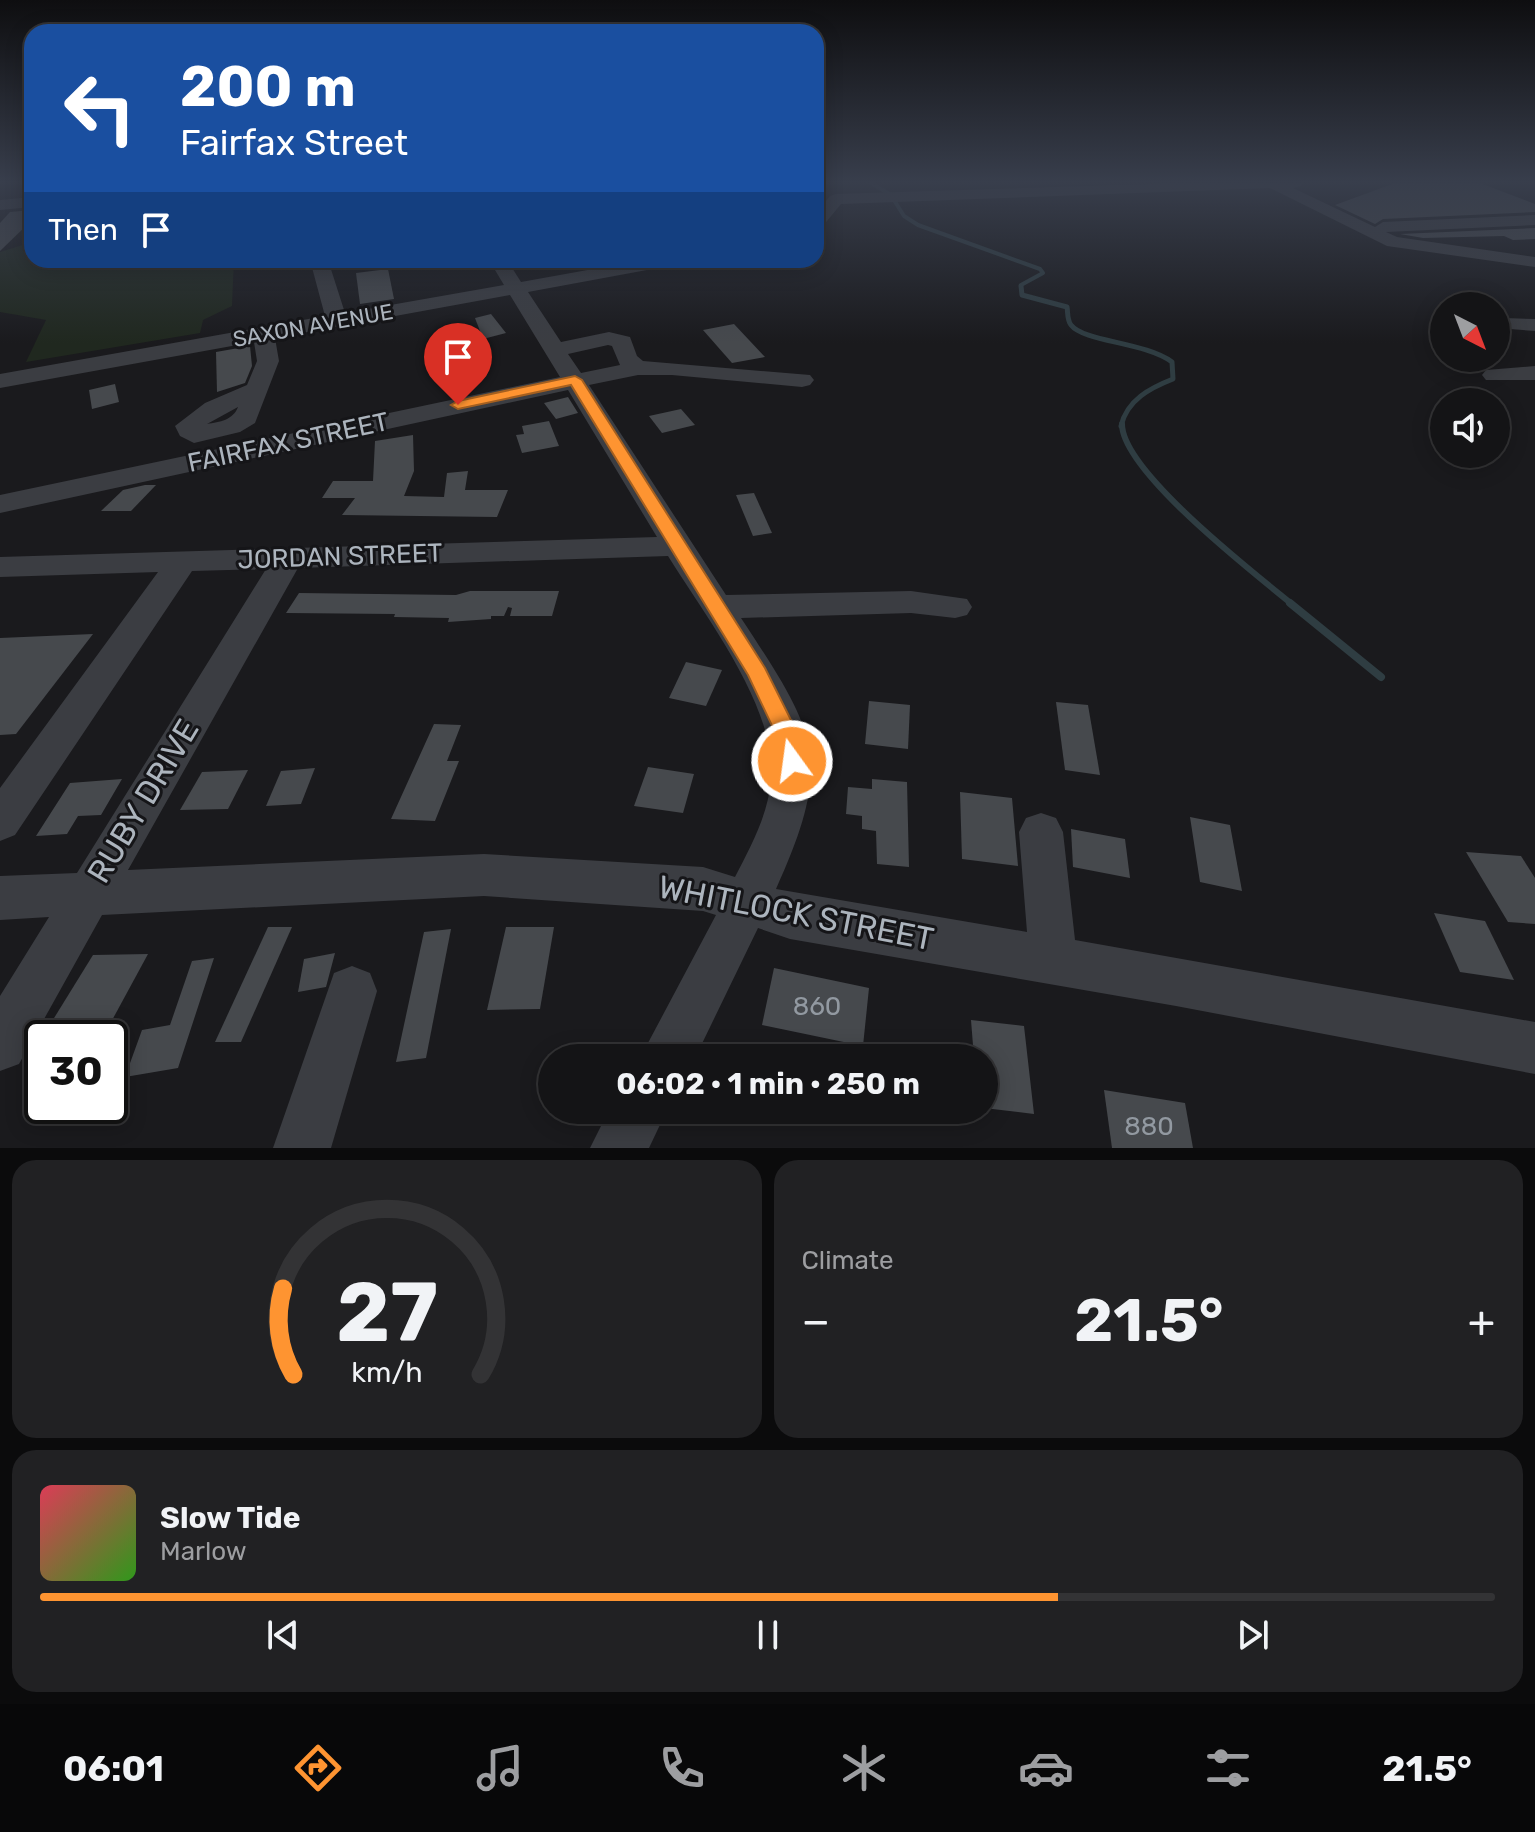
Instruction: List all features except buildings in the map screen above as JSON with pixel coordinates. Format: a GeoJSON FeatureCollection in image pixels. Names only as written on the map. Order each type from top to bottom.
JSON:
{"type":"FeatureCollection","features":[{"type":"Feature","properties":{"kind":"street"},"geometry":{"type":"LineString","coordinates":[[1383,237],[1406,245],[1481,252],[1535,262]]}},
{"type":"Feature","properties":{"kind":"street"},"geometry":{"type":"LineString","coordinates":[[321,268],[337,321]]}},
{"type":"Feature","properties":{"kind":"street"},"geometry":{"type":"LineString","coordinates":[[503,268],[717,607],[774,702],[787,734],[792,761],[792,790],[785,821],[674,1044]]}},
{"type":"Feature","properties":{"kind":"street","name":"SAXON AVENUE"},"geometry":{"type":"LineString","coordinates":[[0,381],[630,268]]}},
{"type":"Feature","properties":{"kind":"street"},"geometry":{"type":"LineString","coordinates":[[1510,324],[1535,325]]}},
{"type":"Feature","properties":{"kind":"street"},"geometry":{"type":"LineString","coordinates":[[258,389],[268,361],[264,334]]}},
{"type":"Feature","properties":{"kind":"street"},"geometry":{"type":"LineString","coordinates":[[554,350],[609,338],[622,342],[626,359],[638,368]]}},
{"type":"Feature","properties":{"kind":"street","name":"FAIRFAX STREET"},"geometry":{"type":"LineString","coordinates":[[0,504],[638,368],[672,368],[802,380]]}},
{"type":"Feature","properties":{"kind":"street"},"geometry":{"type":"LineString","coordinates":[[1494,375],[1535,373]]}},
{"type":"Feature","properties":{"kind":"street","name":"JORDAN STREET"},"geometry":{"type":"LineString","coordinates":[[0,567],[679,546]]}},
{"type":"Feature","properties":{"kind":"street","name":"RUBY DRIVE"},"geometry":{"type":"LineString","coordinates":[[0,1045],[288,558]]}},
{"type":"Feature","properties":{"kind":"street"},"geometry":{"type":"LineString","coordinates":[[0,822],[183,561]]}},
{"type":"Feature","properties":{"kind":"street"},"geometry":{"type":"LineString","coordinates":[[717,607],[911,602],[955,607]]}},
{"type":"Feature","properties":{"kind":"street"},"geometry":{"type":"LineString","coordinates":[[1041,832],[1053,960]]}},
{"type":"Feature","properties":{"kind":"street","name":"WHITLOCK STREET"},"geometry":{"type":"LineString","coordinates":[[0,898],[484,875],[703,889],[790,916],[1053,960],[1535,1048]]}},
{"type":"Feature","properties":{"kind":"street"},"geometry":{"type":"LineString","coordinates":[[302,1148],[352,991]]}},
{"type":"Feature","properties":{"kind":"street"},"geometry":{"type":"LineString","coordinates":[[619,1148],[632,1124]]}},
{"type":"Feature","properties":{"kind":"shaded area"},"geometry":{"type":"Polygon","coordinates":[[[24,244],[24,268],[234,268],[232,306],[203,320],[200,333],[26,362],[46,320],[0,312],[0,252],[24,244]]]}},
{"type":"Feature","properties":{"kind":"waterway"},"geometry":{"type":"LineString","coordinates":[[950,237],[1040,269],[1043,273],[1021,286]]}},
{"type":"Feature","properties":{"kind":"waterway"},"geometry":{"type":"LineString","coordinates":[[1021,286],[1022,295],[1067,307],[1068,319],[1078,331],[1147,350],[1172,362],[1173,379],[1134,402],[1121,426]]}},
{"type":"Feature","properties":{"kind":"waterway"},"geometry":{"type":"LineString","coordinates":[[1122,424],[1128,444],[1143,468],[1166,493],[1222,546],[1293,605]]}},
{"type":"Feature","properties":{"kind":"waterway"},"geometry":{"type":"LineString","coordinates":[[1290,603],[1381,677]]}},
{"type":"Feature","properties":{"kind":"route"},"geometry":{"type":"LineString","coordinates":[[458,405],[575,380],[758,673],[787,734],[792,761]]}}]}
